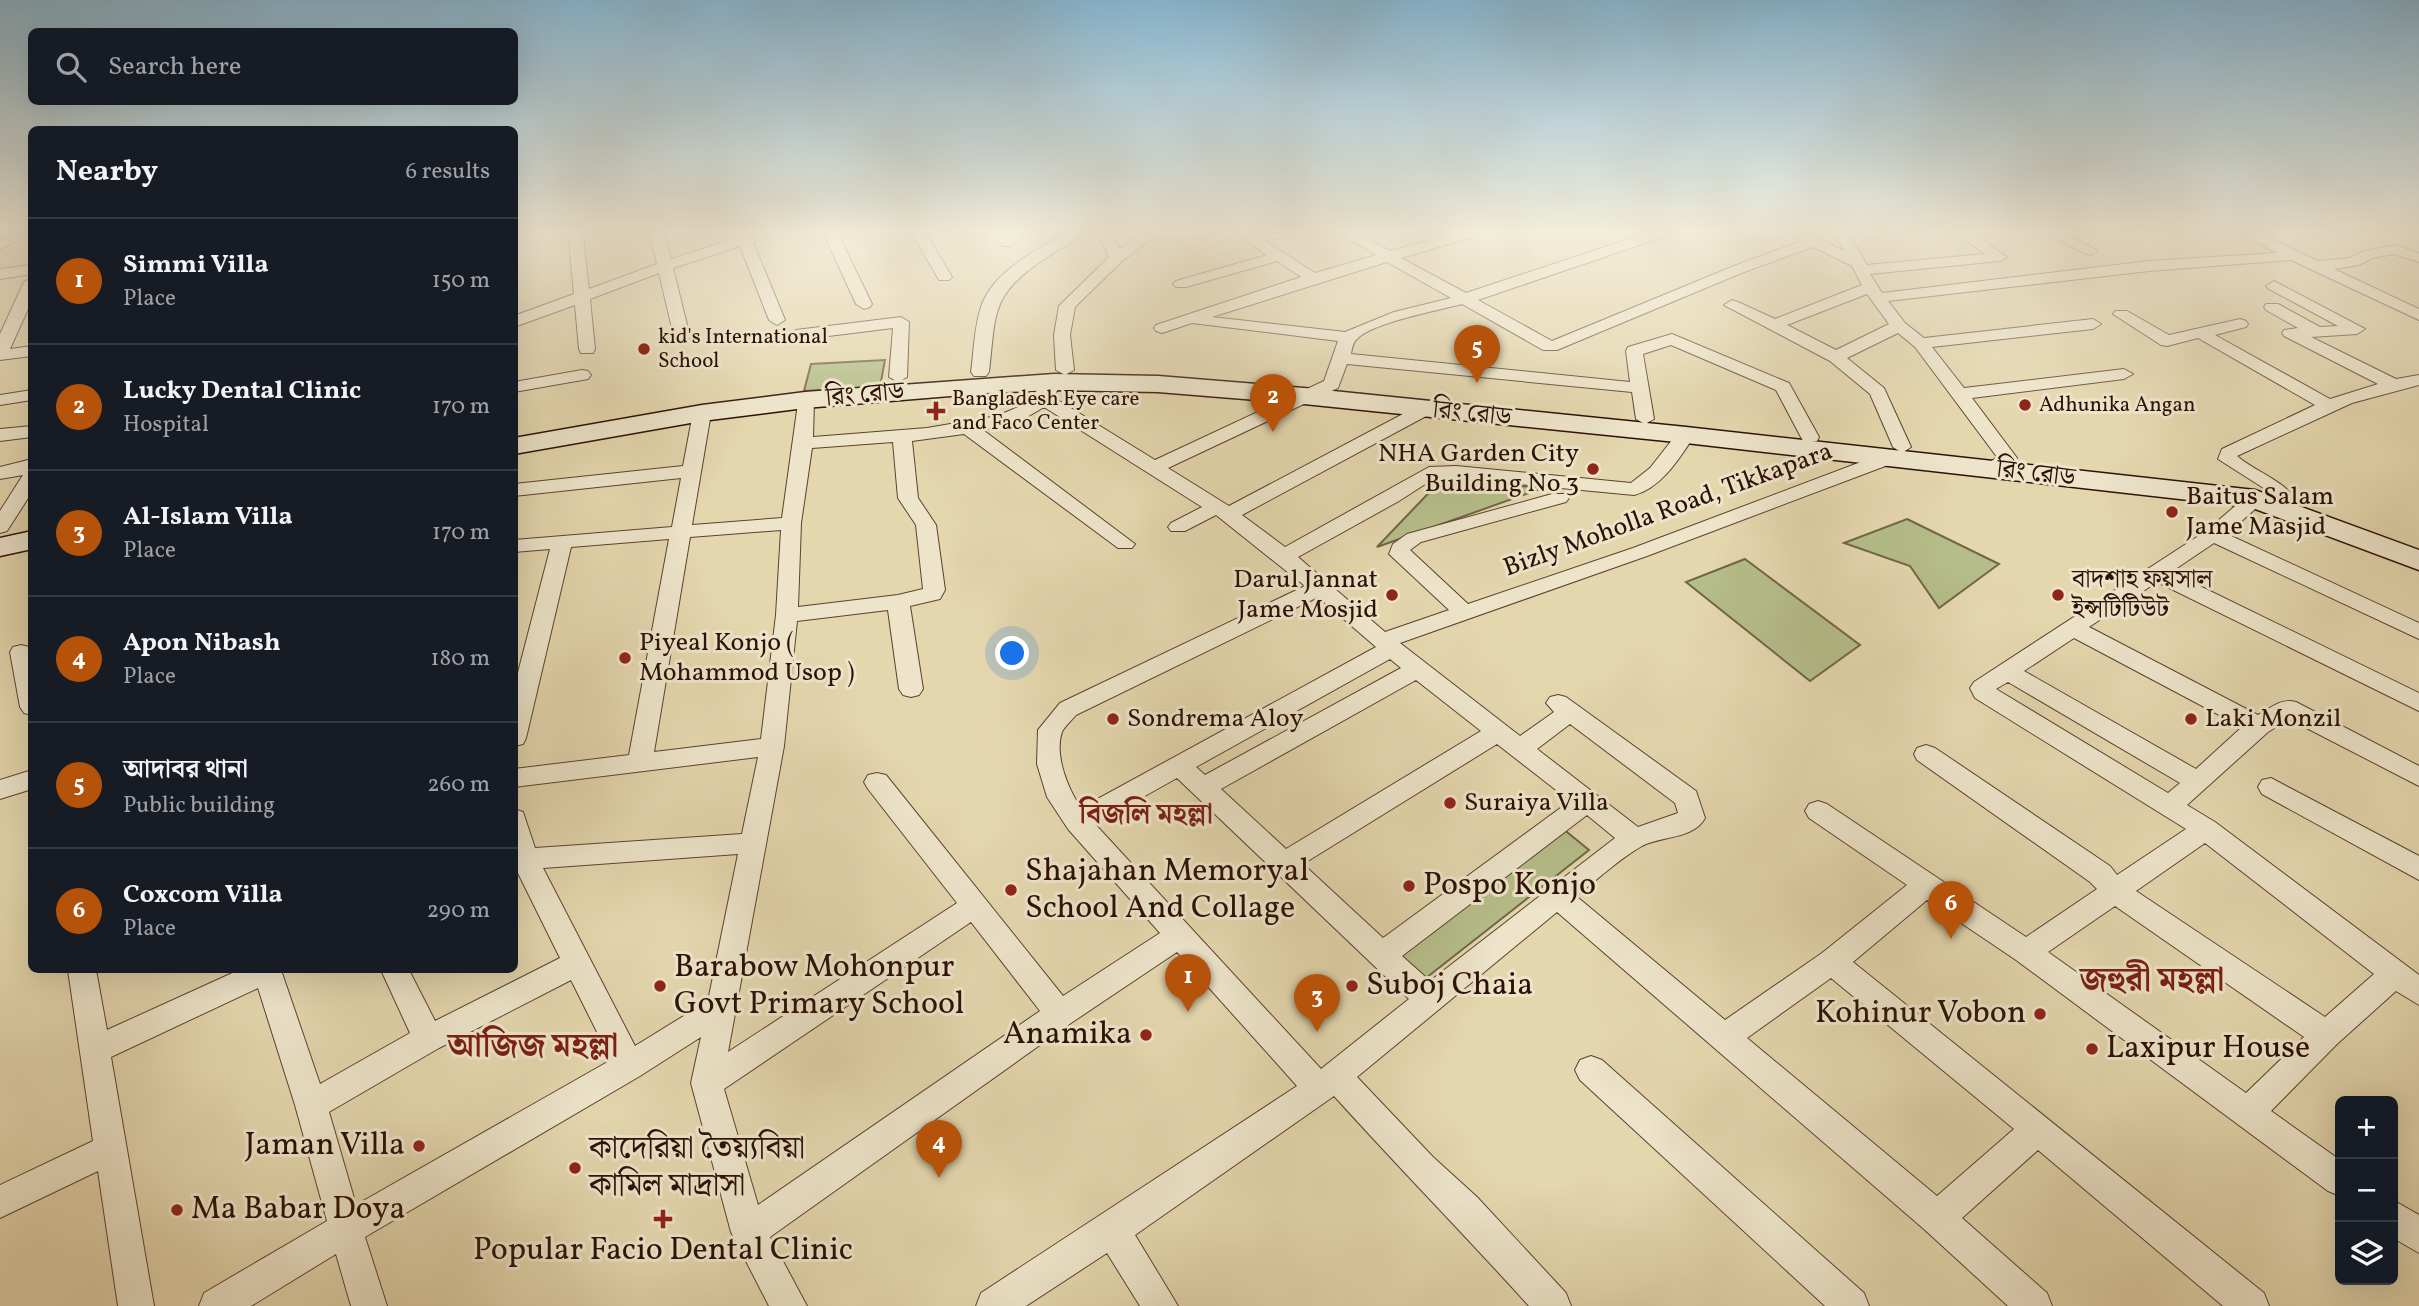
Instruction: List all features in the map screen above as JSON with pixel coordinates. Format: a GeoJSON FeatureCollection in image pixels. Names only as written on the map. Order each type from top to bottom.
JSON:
{"type":"FeatureCollection","features":[{"type":"Feature","properties":{"kind":"main road","name":"রিং রোড"},"geometry":{"type":"LineString","coordinates":[[518,431],[695,400],[898,377],[980,372],[1054,384],[1158,384],[1304,396],[1424,410],[2224,484],[2287,500],[2419,550]]}},
{"type":"Feature","properties":{"kind":"main road","name":"রিং রোড"},"geometry":{"type":"LineString","coordinates":[[518,445],[702,413],[805,400],[987,384],[1332,384],[1810,436],[1896,452]]}},
{"type":"Feature","properties":{"kind":"main road","name":"রিং রোড"},"geometry":{"type":"LineString","coordinates":[[1999,463],[2255,499],[2419,561]]}},
{"type":"Feature","properties":{"kind":"main road"},"geometry":{"type":"LineString","coordinates":[[0,529],[28,525]]}},
{"type":"Feature","properties":{"kind":"main road"},"geometry":{"type":"LineString","coordinates":[[0,547],[28,541]]}},
{"type":"Feature","properties":{"kind":"street"},"geometry":{"type":"LineString","coordinates":[[28,291],[0,354],[28,351]]}},
{"type":"Feature","properties":{"kind":"street"},"geometry":{"type":"LineString","coordinates":[[582,291],[587,349]]}},
{"type":"Feature","properties":{"kind":"street"},"geometry":{"type":"LineString","coordinates":[[518,321],[601,291]]}},
{"type":"Feature","properties":{"kind":"street"},"geometry":{"type":"LineString","coordinates":[[671,291],[682,337]]}},
{"type":"Feature","properties":{"kind":"street"},"geometry":{"type":"LineString","coordinates":[[765,291],[777,320]]}},
{"type":"Feature","properties":{"kind":"street"},"geometry":{"type":"LineString","coordinates":[[858,291],[864,304]]}},
{"type":"Feature","properties":{"kind":"street"},"geometry":{"type":"LineString","coordinates":[[980,372],[989,305],[997,291]]}},
{"type":"Feature","properties":{"kind":"street"},"geometry":{"type":"LineString","coordinates":[[803,443],[902,435],[1002,421],[1054,384],[1067,306],[1083,291]]}},
{"type":"Feature","properties":{"kind":"street"},"geometry":{"type":"LineString","coordinates":[[1162,328],[1275,291]]}},
{"type":"Feature","properties":{"kind":"street"},"geometry":{"type":"LineString","coordinates":[[1453,291],[1549,346],[1686,291]]}},
{"type":"Feature","properties":{"kind":"street"},"geometry":{"type":"LineString","coordinates":[[1192,319],[1348,337],[1400,315],[1492,291]]}},
{"type":"Feature","properties":{"kind":"street"},"geometry":{"type":"LineString","coordinates":[[1774,325],[1874,292],[1892,291]]}},
{"type":"Feature","properties":{"kind":"street"},"geometry":{"type":"LineString","coordinates":[[2283,291],[2357,330],[2290,334],[2392,384]]}},
{"type":"Feature","properties":{"kind":"street"},"geometry":{"type":"LineString","coordinates":[[2368,291],[2419,315]]}},
{"type":"Feature","properties":{"kind":"street"},"geometry":{"type":"LineString","coordinates":[[1874,292],[1899,326],[1921,343],[1960,394],[1999,463]]}},
{"type":"Feature","properties":{"kind":"street"},"geometry":{"type":"LineString","coordinates":[[1732,305],[1836,357],[1878,391],[1896,452]]}},
{"type":"Feature","properties":{"kind":"street"},"geometry":{"type":"LineString","coordinates":[[2272,307],[2318,332]]}},
{"type":"Feature","properties":{"kind":"street"},"geometry":{"type":"LineString","coordinates":[[2120,314],[2167,341],[2240,324]]}},
{"type":"Feature","properties":{"kind":"street"},"geometry":{"type":"LineString","coordinates":[[796,335],[901,322],[898,377]]}},
{"type":"Feature","properties":{"kind":"street"},"geometry":{"type":"LineString","coordinates":[[1921,343],[2093,324]]}},
{"type":"Feature","properties":{"kind":"street"},"geometry":{"type":"LineString","coordinates":[[1836,357],[1899,326]]}},
{"type":"Feature","properties":{"kind":"street"},"geometry":{"type":"LineString","coordinates":[[2200,333],[2331,407]]}},
{"type":"Feature","properties":{"kind":"street"},"geometry":{"type":"LineString","coordinates":[[1154,468],[1332,384],[1348,337]]}},
{"type":"Feature","properties":{"kind":"street"},"geometry":{"type":"LineString","coordinates":[[1645,419],[1634,351],[1672,339],[1783,387],[1810,436]]}},
{"type":"Feature","properties":{"kind":"street"},"geometry":{"type":"LineString","coordinates":[[1341,358],[1640,388]]}},
{"type":"Feature","properties":{"kind":"street"},"geometry":{"type":"LineString","coordinates":[[1960,394],[2124,374]]}},
{"type":"Feature","properties":{"kind":"street"},"geometry":{"type":"LineString","coordinates":[[518,386],[582,375]]}},
{"type":"Feature","properties":{"kind":"street"},"geometry":{"type":"LineString","coordinates":[[2287,500],[2272,485],[2227,459],[2229,453],[2297,420],[2392,384],[2419,380]]}},
{"type":"Feature","properties":{"kind":"street"},"geometry":{"type":"LineString","coordinates":[[1054,384],[1154,468],[1223,510],[1284,556],[1387,645],[1634,838]]}},
{"type":"Feature","properties":{"kind":"street"},"geometry":{"type":"LineString","coordinates":[[0,400],[28,396]]}},
{"type":"Feature","properties":{"kind":"street"},"geometry":{"type":"LineString","coordinates":[[789,1306],[748,1232],[707,1083],[772,746],[787,615],[791,523],[803,443],[805,400]]}},
{"type":"Feature","properties":{"kind":"street"},"geometry":{"type":"LineString","coordinates":[[1178,527],[1223,510],[1424,410]]}},
{"type":"Feature","properties":{"kind":"street"},"geometry":{"type":"LineString","coordinates":[[640,761],[702,413]]}},
{"type":"Feature","properties":{"kind":"street"},"geometry":{"type":"LineString","coordinates":[[967,427],[1125,544]]}},
{"type":"Feature","properties":{"kind":"street"},"geometry":{"type":"LineString","coordinates":[[0,435],[28,431]]}},
{"type":"Feature","properties":{"kind":"street"},"geometry":{"type":"LineString","coordinates":[[787,615],[898,602],[928,596],[934,590],[926,525],[908,498],[902,435]]}},
{"type":"Feature","properties":{"kind":"street"},"geometry":{"type":"LineString","coordinates":[[1284,556],[1392,497],[1429,473],[1456,472],[1634,489],[1644,485],[1686,435]]}},
{"type":"Feature","properties":{"kind":"street","name":"Bizly Moholla Road, Tikkapara"},"geometry":{"type":"LineString","coordinates":[[1077,822],[1387,645],[1640,552],[1896,452]]}},
{"type":"Feature","properties":{"kind":"street"},"geometry":{"type":"LineString","coordinates":[[0,473],[28,470]]}},
{"type":"Feature","properties":{"kind":"street"},"geometry":{"type":"LineString","coordinates":[[518,489],[693,471]]}},
{"type":"Feature","properties":{"kind":"street"},"geometry":{"type":"LineString","coordinates":[[0,529],[28,476]]}},
{"type":"Feature","properties":{"kind":"street","name":"Bizly Moholla Road, Tikkapara"},"geometry":{"type":"LineString","coordinates":[[1466,614],[1399,554],[1400,548],[1414,538],[1559,498]]}},
{"type":"Feature","properties":{"kind":"street"},"geometry":{"type":"LineString","coordinates":[[2255,499],[2213,535],[1982,688],[1983,692],[2206,829],[2419,992]]}},
{"type":"Feature","properties":{"kind":"street"},"geometry":{"type":"LineString","coordinates":[[518,546],[791,523]]}},
{"type":"Feature","properties":{"kind":"street"},"geometry":{"type":"LineString","coordinates":[[2213,535],[2419,632]]}},
{"type":"Feature","properties":{"kind":"street"},"geometry":{"type":"LineString","coordinates":[[518,722],[562,541]]}},
{"type":"Feature","properties":{"kind":"street"},"geometry":{"type":"LineString","coordinates":[[2156,573],[2419,703]]}},
{"type":"Feature","properties":{"kind":"street"},"geometry":{"type":"LineString","coordinates":[[1320,587],[1068,709],[1050,730],[1049,764],[1060,797],[1077,822],[1178,936],[1327,1082],[1465,1209],[1553,1306]]}},
{"type":"Feature","properties":{"kind":"street"},"geometry":{"type":"LineString","coordinates":[[898,602],[911,688]]}},
{"type":"Feature","properties":{"kind":"street"},"geometry":{"type":"LineString","coordinates":[[2073,628],[2259,726]]}},
{"type":"Feature","properties":{"kind":"street"},"geometry":{"type":"LineString","coordinates":[[17,653],[28,693]]}},
{"type":"Feature","properties":{"kind":"street"},"geometry":{"type":"LineString","coordinates":[[1204,787],[1417,669]]}},
{"type":"Feature","properties":{"kind":"street"},"geometry":{"type":"LineString","coordinates":[[2008,672],[2197,781]]}},
{"type":"Feature","properties":{"kind":"street"},"geometry":{"type":"LineString","coordinates":[[994,1306],[1112,1230],[1327,1082],[1557,896],[1634,838],[1667,829],[1692,818],[1687,798],[1565,708],[1519,749]]}},
{"type":"Feature","properties":{"kind":"street"},"geometry":{"type":"LineString","coordinates":[[2170,806],[2259,726],[2288,708],[2419,777]]}},
{"type":"Feature","properties":{"kind":"street"},"geometry":{"type":"LineString","coordinates":[[1285,862],[1498,732]]}},
{"type":"Feature","properties":{"kind":"street"},"geometry":{"type":"LineString","coordinates":[[518,777],[772,746]]}},
{"type":"Feature","properties":{"kind":"street"},"geometry":{"type":"LineString","coordinates":[[1926,754],[2100,874],[2114,891],[2326,1035]]}},
{"type":"Feature","properties":{"kind":"street"},"geometry":{"type":"LineString","coordinates":[[1179,765],[1429,999]]}},
{"type":"Feature","properties":{"kind":"street"},"geometry":{"type":"LineString","coordinates":[[0,790],[28,780]]}},
{"type":"Feature","properties":{"kind":"street"},"geometry":{"type":"LineString","coordinates":[[877,782],[1060,1014]]}},
{"type":"Feature","properties":{"kind":"street"},"geometry":{"type":"LineString","coordinates":[[2271,787],[2419,869]]}},
{"type":"Feature","properties":{"kind":"street"},"geometry":{"type":"LineString","coordinates":[[1383,954],[1587,802]]}},
{"type":"Feature","properties":{"kind":"street"},"geometry":{"type":"LineString","coordinates":[[1818,811],[2026,952],[2335,1176]]}},
{"type":"Feature","properties":{"kind":"street"},"geometry":{"type":"LineString","coordinates":[[2026,952],[2206,829]]}},
{"type":"Feature","properties":{"kind":"street"},"geometry":{"type":"LineString","coordinates":[[518,834],[525,859],[629,1066]]}},
{"type":"Feature","properties":{"kind":"street"},"geometry":{"type":"LineString","coordinates":[[525,859],[753,843]]}},
{"type":"Feature","properties":{"kind":"street"},"geometry":{"type":"LineString","coordinates":[[1725,1037],[1832,962],[1926,886]]}},
{"type":"Feature","properties":{"kind":"street"},"geometry":{"type":"LineString","coordinates":[[1557,896],[1937,1218],[2034,1306]]}},
{"type":"Feature","properties":{"kind":"street"},"geometry":{"type":"LineString","coordinates":[[707,1083],[974,906]]}},
{"type":"Feature","properties":{"kind":"street"},"geometry":{"type":"LineString","coordinates":[[748,1232],[1060,1014],[1178,936]]}},
{"type":"Feature","properties":{"kind":"street"},"geometry":{"type":"LineString","coordinates":[[1832,962],[2251,1306]]}},
{"type":"Feature","properties":{"kind":"street"},"geometry":{"type":"LineString","coordinates":[[311,1105],[428,1039],[577,963]]}},
{"type":"Feature","properties":{"kind":"street"},"geometry":{"type":"LineString","coordinates":[[83,973],[136,1306]]}},
{"type":"Feature","properties":{"kind":"street"},"geometry":{"type":"LineString","coordinates":[[96,1050],[261,973]]}},
{"type":"Feature","properties":{"kind":"street"},"geometry":{"type":"LineString","coordinates":[[268,973],[311,1105],[369,1306]]}},
{"type":"Feature","properties":{"kind":"street"},"geometry":{"type":"LineString","coordinates":[[397,973],[428,1039]]}},
{"type":"Feature","properties":{"kind":"street"},"geometry":{"type":"LineString","coordinates":[[2248,1113],[2326,1035],[2396,973]]}},
{"type":"Feature","properties":{"kind":"street"},"geometry":{"type":"LineString","coordinates":[[217,1306],[629,1066],[720,1009]]}},
{"type":"Feature","properties":{"kind":"street"},"geometry":{"type":"LineString","coordinates":[[1591,1070],[1835,1301]]}},
{"type":"Feature","properties":{"kind":"street"},"geometry":{"type":"LineString","coordinates":[[1937,1218],[2038,1129]]}},
{"type":"Feature","properties":{"kind":"street"},"geometry":{"type":"LineString","coordinates":[[0,1202],[112,1149]]}},
{"type":"Feature","properties":{"kind":"street"},"geometry":{"type":"LineString","coordinates":[[2398,1221],[2419,1236]]}},
{"type":"Feature","properties":{"kind":"street"},"geometry":{"type":"LineString","coordinates":[[1112,1230],[1160,1306]]}},
{"type":"Feature","properties":{"kind":"green space"},"geometry":{"type":"Polygon","coordinates":[[[885,360],[880,387],[804,391],[811,364],[885,360]]]}},
{"type":"Feature","properties":{"kind":"green space"},"geometry":{"type":"Polygon","coordinates":[[[1442,479],[1543,488],[1377,547],[1442,479]]]}},
{"type":"Feature","properties":{"kind":"green space"},"geometry":{"type":"Polygon","coordinates":[[[1907,519],[1999,564],[1939,608],[1910,566],[1844,543],[1907,519]]]}},
{"type":"Feature","properties":{"kind":"green space"},"geometry":{"type":"Polygon","coordinates":[[[1745,559],[1860,645],[1810,681],[1686,582],[1745,559]]]}},
{"type":"Feature","properties":{"kind":"green space"},"geometry":{"type":"Polygon","coordinates":[[[1562,828],[1589,850],[1426,978],[1396,951],[1562,828]]]}},
{"type":"Feature","properties":{"kind":"place","name":"kid's International School"},"geometry":{"type":"Point","coordinates":[644,349]}},
{"type":"Feature","properties":{"kind":"place","name":"আদাবর থানা"},"geometry":{"type":"Point","coordinates":[1477,383]}},
{"type":"Feature","properties":{"kind":"place","name":"Adhunika Angan"},"geometry":{"type":"Point","coordinates":[2025,405]}},
{"type":"Feature","properties":{"kind":"place","name":"Bangladesh Eye care and Faco Center"},"geometry":{"type":"Point","coordinates":[936,411]}},
{"type":"Feature","properties":{"kind":"place","name":"Lucky Dental Clinic"},"geometry":{"type":"Point","coordinates":[1273,432]}},
{"type":"Feature","properties":{"kind":"place","name":"NHA Garden City Building No 3"},"geometry":{"type":"Point","coordinates":[1593,469]}},
{"type":"Feature","properties":{"kind":"place","name":"Baitus Salam Jame Masjid"},"geometry":{"type":"Point","coordinates":[2172,512]}},
{"type":"Feature","properties":{"kind":"place","name":"Darul Jannat Jame Mosjid"},"geometry":{"type":"Point","coordinates":[1392,595]}},
{"type":"Feature","properties":{"kind":"place","name":"বাদশাহ ফয়সাল ইন্সটিটিউট"},"geometry":{"type":"Point","coordinates":[2058,595]}},
{"type":"Feature","properties":{"kind":"place","name":"Piyeal Konjo ( Mohammod Usop )"},"geometry":{"type":"Point","coordinates":[625,658]}},
{"type":"Feature","properties":{"kind":"place","name":"Sondrema Aloy"},"geometry":{"type":"Point","coordinates":[1113,719]}},
{"type":"Feature","properties":{"kind":"place","name":"Laki Monzil"},"geometry":{"type":"Point","coordinates":[2191,719]}},
{"type":"Feature","properties":{"kind":"place","name":"Suraiya Villa"},"geometry":{"type":"Point","coordinates":[1450,803]}},
{"type":"Feature","properties":{"kind":"place","name":"Pospo Konjo"},"geometry":{"type":"Point","coordinates":[1409,886]}},
{"type":"Feature","properties":{"kind":"place","name":"Shajahan Memoryal School And Collage"},"geometry":{"type":"Point","coordinates":[1011,890]}},
{"type":"Feature","properties":{"kind":"place","name":"Coxcom Villa"},"geometry":{"type":"Point","coordinates":[1951,939]}},
{"type":"Feature","properties":{"kind":"place","name":"Barabow Mohonpur Govt Primary School"},"geometry":{"type":"Point","coordinates":[660,986]}},
{"type":"Feature","properties":{"kind":"place","name":"Suboj Chaia"},"geometry":{"type":"Point","coordinates":[1352,986]}},
{"type":"Feature","properties":{"kind":"place","name":"Simmi Villa"},"geometry":{"type":"Point","coordinates":[1188,1012]}},
{"type":"Feature","properties":{"kind":"place","name":"Kohinur Vobon"},"geometry":{"type":"Point","coordinates":[2040,1014]}},
{"type":"Feature","properties":{"kind":"place","name":"Al-Islam Villa"},"geometry":{"type":"Point","coordinates":[1317,1032]}},
{"type":"Feature","properties":{"kind":"place","name":"Anamika"},"geometry":{"type":"Point","coordinates":[1146,1035]}},
{"type":"Feature","properties":{"kind":"place","name":"Laxipur House"},"geometry":{"type":"Point","coordinates":[2092,1049]}},
{"type":"Feature","properties":{"kind":"place","name":"Jaman Villa"},"geometry":{"type":"Point","coordinates":[419,1146]}},
{"type":"Feature","properties":{"kind":"place","name":"কাদেরিয়া তৈয়্যবিয়া কামিল মাদ্রাসা"},"geometry":{"type":"Point","coordinates":[575,1168]}},
{"type":"Feature","properties":{"kind":"place","name":"Apon Nibash"},"geometry":{"type":"Point","coordinates":[939,1178]}},
{"type":"Feature","properties":{"kind":"place","name":"Ma Babar Doya"},"geometry":{"type":"Point","coordinates":[177,1210]}},
{"type":"Feature","properties":{"kind":"place","name":"Popular Facio Dental Clinic"},"geometry":{"type":"Point","coordinates":[663,1219]}},
{"type":"Feature","properties":{"kind":"district","name":"বিজলি মহল্লা"},"geometry":{"type":"Point","coordinates":[1146,815]}},
{"type":"Feature","properties":{"kind":"district","name":"জহুরী মহল্লা"},"geometry":{"type":"Point","coordinates":[2152,982]}},
{"type":"Feature","properties":{"kind":"district","name":"আজিজ মহল্লা"},"geometry":{"type":"Point","coordinates":[533,1048]}}]}
